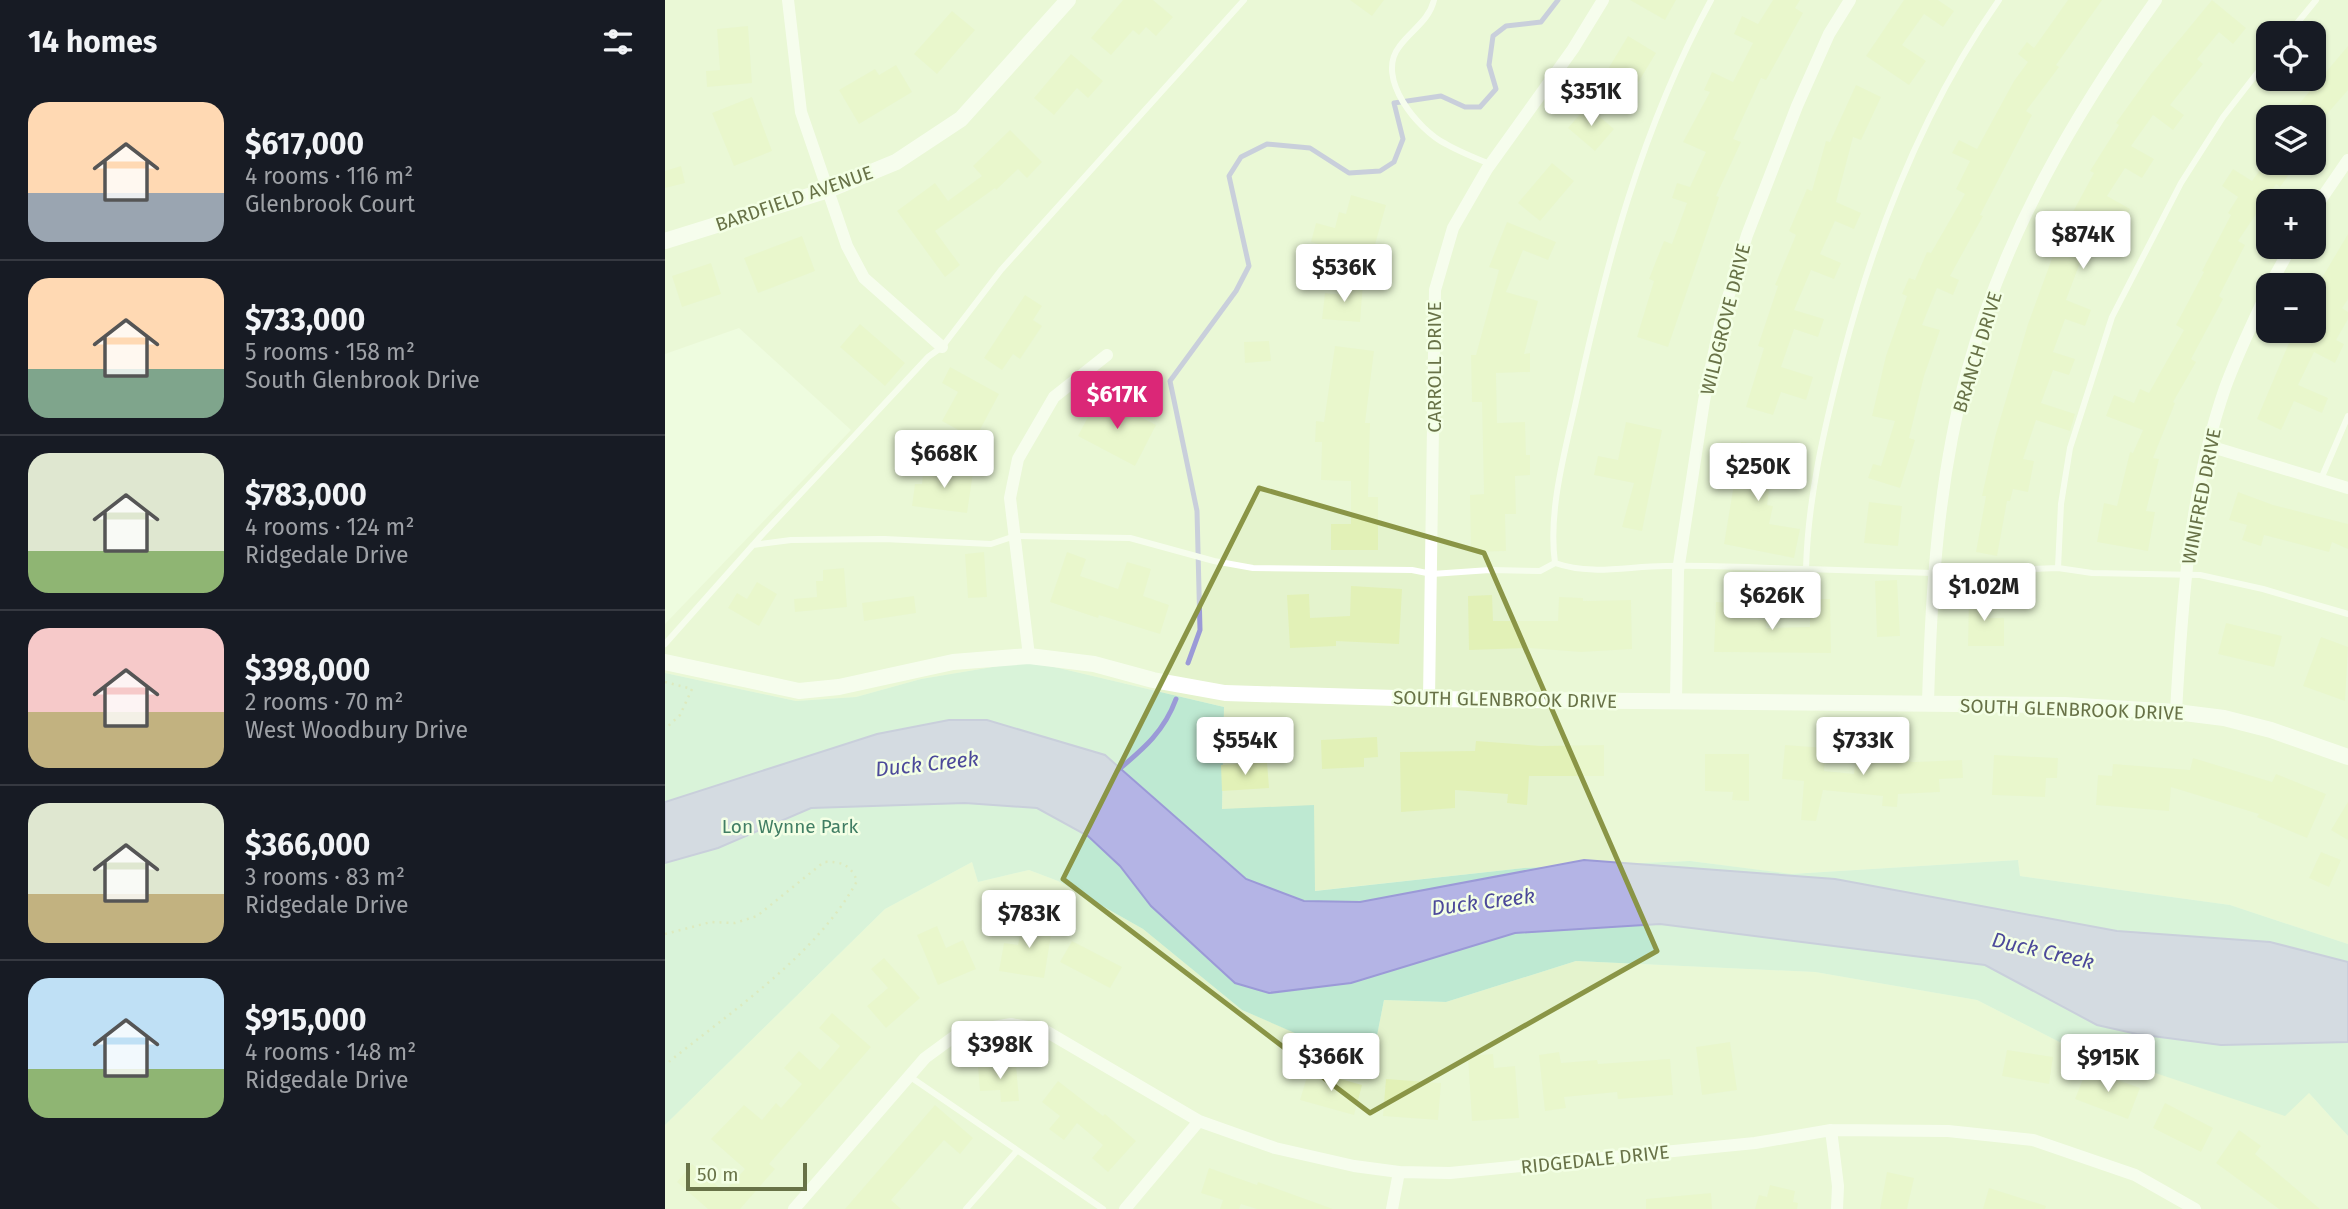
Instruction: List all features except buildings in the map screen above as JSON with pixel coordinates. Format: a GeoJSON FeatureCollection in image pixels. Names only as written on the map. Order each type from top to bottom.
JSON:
{"type":"FeatureCollection","features":[{"type":"Feature","properties":{"kind":"street"},"geometry":{"type":"LineString","coordinates":[[788,0],[801,112],[847,246],[864,278],[942,347]]}},
{"type":"Feature","properties":{"kind":"street","name":"BARDFIELD AVENUE"},"geometry":{"type":"LineString","coordinates":[[665,241],[828,190],[896,162],[961,119],[1068,0]]}},
{"type":"Feature","properties":{"kind":"street","name":"CARROLL DRIVE"},"geometry":{"type":"LineString","coordinates":[[1429,699],[1435,290],[1453,228],[1490,164],[1573,50],[1604,0]]}},
{"type":"Feature","properties":{"kind":"street","name":"WILDGROVE DRIVE"},"geometry":{"type":"LineString","coordinates":[[1676,701],[1678,567],[1704,401],[1720,324],[1747,235],[1797,106],[1829,34],[1850,0]]}},
{"type":"Feature","properties":{"kind":"street","name":"BRANCH DRIVE"},"geometry":{"type":"LineString","coordinates":[[1928,703],[1933,573],[1948,460],[1967,372],[2017,234],[2056,154],[2097,83],[2156,0]]}},
{"type":"Feature","properties":{"kind":"street"},"geometry":{"type":"LineString","coordinates":[[2326,192],[2348,160]]}},
{"type":"Feature","properties":{"kind":"street","name":"WINIFRED DRIVE"},"geometry":{"type":"LineString","coordinates":[[2176,712],[2186,576],[2209,446],[2225,388],[2256,318]]}},
{"type":"Feature","properties":{"kind":"street"},"geometry":{"type":"LineString","coordinates":[[1029,656],[1010,498],[1019,459],[1054,397],[1107,355]]}},
{"type":"Feature","properties":{"kind":"street"},"geometry":{"type":"LineString","coordinates":[[2209,446],[2348,488]]}},
{"type":"Feature","properties":{"kind":"street","name":"SOUTH GLENBROOK DRIVE"},"geometry":{"type":"LineString","coordinates":[[665,662],[799,691],[851,685],[953,662],[1029,656],[1094,664],[1153,680],[1225,693],[1429,699],[2064,705],[2224,718],[2271,730],[2348,757]]}},
{"type":"Feature","properties":{"kind":"street","name":"RIDGEDALE DRIVE"},"geometry":{"type":"LineString","coordinates":[[909,1076],[925,1058],[959,1033],[1011,1024],[1044,1030],[1199,1121],[1275,1148],[1354,1166],[1399,1172],[1450,1173],[1755,1143],[1831,1130],[1948,1131],[2033,1140],[2135,1175],[2195,1209]]}},
{"type":"Feature","properties":{"kind":"street"},"geometry":{"type":"LineString","coordinates":[[794,1209],[909,1076]]}},
{"type":"Feature","properties":{"kind":"street"},"geometry":{"type":"LineString","coordinates":[[1125,1209],[1199,1121]]}},
{"type":"Feature","properties":{"kind":"street"},"geometry":{"type":"LineString","coordinates":[[1831,1130],[1838,1186],[1837,1209]]}},
{"type":"Feature","properties":{"kind":"street"},"geometry":{"type":"LineString","coordinates":[[1392,1209],[1399,1172]]}},
{"type":"Feature","properties":{"kind":"lane"},"geometry":{"type":"LineString","coordinates":[[665,644],[928,357],[942,347],[1001,271],[1244,0]]}},
{"type":"Feature","properties":{"kind":"lane"},"geometry":{"type":"LineString","coordinates":[[1434,0],[1425,20],[1399,47],[1393,59],[1399,92],[1412,114],[1445,144],[1490,164]]}},
{"type":"Feature","properties":{"kind":"lane"},"geometry":{"type":"LineString","coordinates":[[1555,564],[1556,512],[1566,447],[1614,241],[1645,141],[1711,0]]}},
{"type":"Feature","properties":{"kind":"lane"},"geometry":{"type":"LineString","coordinates":[[1806,569],[1806,534],[1815,474],[1866,268],[1904,169],[1960,59],[1999,0]]}},
{"type":"Feature","properties":{"kind":"lane"},"geometry":{"type":"LineString","coordinates":[[2299,21],[2316,0]]}},
{"type":"Feature","properties":{"kind":"lane"},"geometry":{"type":"LineString","coordinates":[[2058,568],[2061,504],[2070,448],[2112,317],[2181,183],[2223,117],[2256,74]]}},
{"type":"Feature","properties":{"kind":"lane"},"geometry":{"type":"LineString","coordinates":[[2321,479],[2348,416]]}},
{"type":"Feature","properties":{"kind":"lane"},"geometry":{"type":"LineString","coordinates":[[753,545],[791,540],[884,538],[991,544],[1015,536],[1130,538],[1209,560],[1252,568],[1412,570],[1431,574],[1490,570],[1540,571],[1555,564],[1574,570],[1607,572],[1678,567],[1933,573],[2058,568],[2092,573],[2200,575],[2263,589],[2348,614]]}},
{"type":"Feature","properties":{"kind":"lane"},"geometry":{"type":"LineString","coordinates":[[909,1076],[1016,1152],[1103,1209]]}},
{"type":"Feature","properties":{"kind":"lane"},"geometry":{"type":"LineString","coordinates":[[966,1209],[1016,1152]]}},
{"type":"Feature","properties":{"kind":"path"},"geometry":{"type":"LineString","coordinates":[[665,682],[692,689],[680,715],[665,729]]}},
{"type":"Feature","properties":{"kind":"path"},"geometry":{"type":"LineString","coordinates":[[665,934],[711,922],[734,923],[757,916],[824,862],[838,861],[848,866],[857,881],[835,915],[801,951],[665,1065]]}},
{"type":"Feature","properties":{"kind":"highlighted area"},"geometry":{"type":"Polygon","coordinates":[[[1259,488],[1484,553],[1657,951],[1370,1113],[1063,879],[1259,488]]]}},
{"type":"Feature","properties":{"kind":"shaded area"},"geometry":{"type":"Polygon","coordinates":[[[665,0],[2348,0],[2348,944],[2230,905],[2020,876],[2018,860],[1790,874],[1690,861],[1524,868],[1314,891],[1222,809],[1224,707],[1029,661],[921,679],[856,697],[796,701],[665,673],[665,624],[851,430],[739,328],[665,354],[665,0]]]}},
{"type":"Feature","properties":{"kind":"shaded area"},"geometry":{"type":"Polygon","coordinates":[[[972,862],[978,882],[1029,870],[1058,881],[1143,929],[1242,1010],[1371,1065],[1384,1000],[1446,1002],[1576,961],[1815,972],[1977,1000],[2085,1055],[2098,1054],[2309,1093],[2348,1136],[2348,1209],[665,1209],[665,1125],[885,909],[972,862]]]}},
{"type":"Feature","properties":{"kind":"green space","name":"Lon Wynne Park"},"geometry":{"type":"Polygon","coordinates":[[[1029,661],[1224,707],[1222,809],[1314,805],[1315,891],[1524,868],[1690,861],[1791,874],[2018,860],[2020,876],[2230,905],[2348,944],[2348,1136],[2309,1093],[2285,1116],[2098,1054],[2085,1055],[1977,1000],[1815,972],[1576,961],[1446,1002],[1384,1000],[1371,1066],[1242,1010],[1143,929],[1058,881],[1029,870],[978,882],[972,862],[885,909],[665,1125],[665,673],[796,701],[856,697],[921,679],[1029,661]]]}},
{"type":"Feature","properties":{"kind":"water","name":"Duck Creek"},"geometry":{"type":"Polygon","coordinates":[[[949,720],[987,720],[1105,755],[1246,879],[1304,901],[1360,902],[1584,860],[1835,879],[2117,931],[2270,942],[2348,962],[2348,1042],[2221,1045],[2137,1034],[2097,1025],[1985,965],[1660,924],[1515,933],[1351,983],[1269,993],[1235,983],[1151,906],[1120,866],[1088,836],[1037,808],[965,803],[811,808],[718,848],[665,863],[665,802],[877,734],[949,720]]]}},
{"type":"Feature","properties":{"kind":"waterway"},"geometry":{"type":"LineString","coordinates":[[1188,663],[1200,630],[1197,511],[1170,381],[1236,291],[1249,266],[1229,176],[1241,157],[1267,144],[1310,148],[1349,173],[1380,171],[1394,162],[1403,139],[1394,103],[1441,96],[1465,107],[1480,107],[1496,89],[1489,65],[1493,36],[1506,26],[1541,22],[1558,0]]}},
{"type":"Feature","properties":{"kind":"waterway"},"geometry":{"type":"LineString","coordinates":[[1117,771],[1159,730],[1176,699]]}}]}
